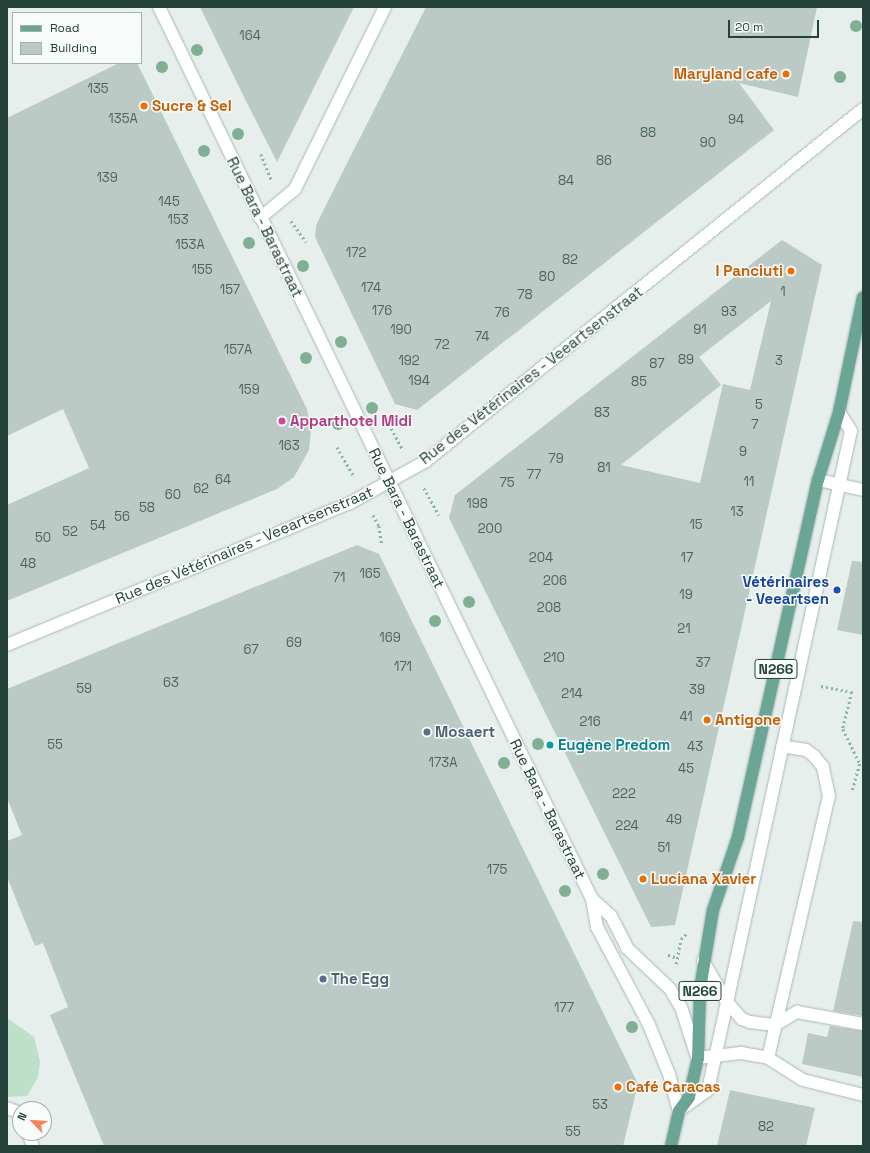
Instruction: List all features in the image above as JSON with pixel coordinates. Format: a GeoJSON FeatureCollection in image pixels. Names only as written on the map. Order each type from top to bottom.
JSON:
{"type":"FeatureCollection","features":[{"type":"Feature","properties":{"kind":"main road","name":"Rue Bara - Barastraat"},"geometry":{"type":"LineString","coordinates":[[159,7],[260,218],[592,899],[597,927],[649,1025],[669,1074],[679,1111]]}},
{"type":"Feature","properties":{"kind":"main road"},"geometry":{"type":"LineString","coordinates":[[260,218],[295,189],[385,7]]}},
{"type":"Feature","properties":{"kind":"main road","name":"Rue des Vétérinaires - Veeartsenstraat"},"geometry":{"type":"LineString","coordinates":[[7,645],[350,503],[432,457],[863,109]]}},
{"type":"Feature","properties":{"kind":"main road","name":"N266"},"geometry":{"type":"LineString","coordinates":[[671,1146],[679,1111],[689,1097],[698,1058],[703,961],[713,910],[738,838],[818,480],[839,412],[863,297]]}},
{"type":"Feature","properties":{"kind":"main road"},"geometry":{"type":"LineString","coordinates":[[679,1111],[708,1090],[851,431],[839,412]]}},
{"type":"Feature","properties":{"kind":"main road"},"geometry":{"type":"LineString","coordinates":[[818,480],[863,490]]}},
{"type":"Feature","properties":{"kind":"main road"},"geometry":{"type":"LineString","coordinates":[[768,1058],[775,1025],[786,987],[829,796],[823,767],[814,756],[806,750],[782,746]]}},
{"type":"Feature","properties":{"kind":"main road","name":"Rue Bara - Barastraat"},"geometry":{"type":"LineString","coordinates":[[592,899],[611,916],[627,948],[670,989],[681,1007],[698,1058]]}},
{"type":"Feature","properties":{"kind":"main road"},"geometry":{"type":"LineString","coordinates":[[703,961],[726,1002],[742,1019],[775,1025],[797,1012],[863,1024]]}},
{"type":"Feature","properties":{"kind":"main road"},"geometry":{"type":"LineString","coordinates":[[698,1058],[715,1054],[741,1053],[768,1058],[803,1080],[863,1095]]}},
{"type":"Feature","properties":{"kind":"path"},"geometry":{"type":"LineString","coordinates":[[820,686],[834,688]]}},
{"type":"Feature","properties":{"kind":"green space"},"geometry":{"type":"Polygon","coordinates":[[[7,1018],[34,1037],[40,1061],[38,1077],[27,1096],[7,1097],[7,1018]]]}},
{"type":"Feature","properties":{"kind":"building"},"geometry":{"type":"Polygon","coordinates":[[[200,7],[354,7],[277,162],[244,97],[200,7]]]}},
{"type":"Feature","properties":{"kind":"building"},"geometry":{"type":"Polygon","coordinates":[[[426,7],[817,7],[798,97],[739,83],[774,130],[417,410],[395,404],[315,237],[316,226],[321,215],[426,7]]]}},
{"type":"Feature","properties":{"kind":"building"},"geometry":{"type":"Polygon","coordinates":[[[117,64],[138,64],[307,409],[311,429],[309,450],[294,477],[277,489],[7,601],[7,505],[89,468],[63,409],[7,436],[7,118],[117,64]]]}},
{"type":"Feature","properties":{"kind":"building"},"geometry":{"type":"Polygon","coordinates":[[[782,240],[822,265],[675,925],[651,927],[449,518],[455,495],[782,240]],[[771,301],[699,357],[721,385],[621,465],[700,483],[723,384],[750,390],[771,301]]]}},
{"type":"Feature","properties":{"kind":"building"},"geometry":{"type":"Polygon","coordinates":[[[357,545],[379,554],[638,1084],[623,1146],[104,1146],[50,1015],[68,1007],[43,943],[35,946],[7,877],[7,841],[22,835],[7,798],[7,689],[357,545]]]}},
{"type":"Feature","properties":{"kind":"building"},"geometry":{"type":"Polygon","coordinates":[[[852,561],[863,562],[863,635],[837,630],[852,561]]]}},
{"type":"Feature","properties":{"kind":"building"},"geometry":{"type":"Polygon","coordinates":[[[853,921],[863,922],[863,1016],[833,1011],[853,921]]]}},
{"type":"Feature","properties":{"kind":"building"},"geometry":{"type":"Polygon","coordinates":[[[830,1026],[863,1031],[863,1077],[802,1064],[808,1033],[827,1037],[830,1026]]]}},
{"type":"Feature","properties":{"kind":"building"},"geometry":{"type":"Polygon","coordinates":[[[730,1090],[815,1108],[806,1146],[717,1146],[730,1090]]]}},
{"type":"Feature","properties":{"kind":"place","name":"Maryland cafe"},"geometry":{"type":"Point","coordinates":[786,74]}},
{"type":"Feature","properties":{"kind":"place","name":"Sucre & Sel"},"geometry":{"type":"Point","coordinates":[144,106]}},
{"type":"Feature","properties":{"kind":"place","name":"I Panciuti"},"geometry":{"type":"Point","coordinates":[791,271]}},
{"type":"Feature","properties":{"kind":"place","name":"Apparthotel Midi"},"geometry":{"type":"Point","coordinates":[282,421]}},
{"type":"Feature","properties":{"kind":"place","name":"Vétérinaires - Veeartsen"},"geometry":{"type":"Point","coordinates":[837,590]}},
{"type":"Feature","properties":{"kind":"place","name":"Antigone"},"geometry":{"type":"Point","coordinates":[707,720]}},
{"type":"Feature","properties":{"kind":"place","name":"Mosaert"},"geometry":{"type":"Point","coordinates":[427,732]}},
{"type":"Feature","properties":{"kind":"place","name":"Eugène Predom"},"geometry":{"type":"Point","coordinates":[550,745]}},
{"type":"Feature","properties":{"kind":"place","name":"Luciana Xavier"},"geometry":{"type":"Point","coordinates":[643,879]}},
{"type":"Feature","properties":{"kind":"place","name":"The Egg"},"geometry":{"type":"Point","coordinates":[323,979]}},
{"type":"Feature","properties":{"kind":"place","name":"Café Caracas"},"geometry":{"type":"Point","coordinates":[618,1087]}}]}
